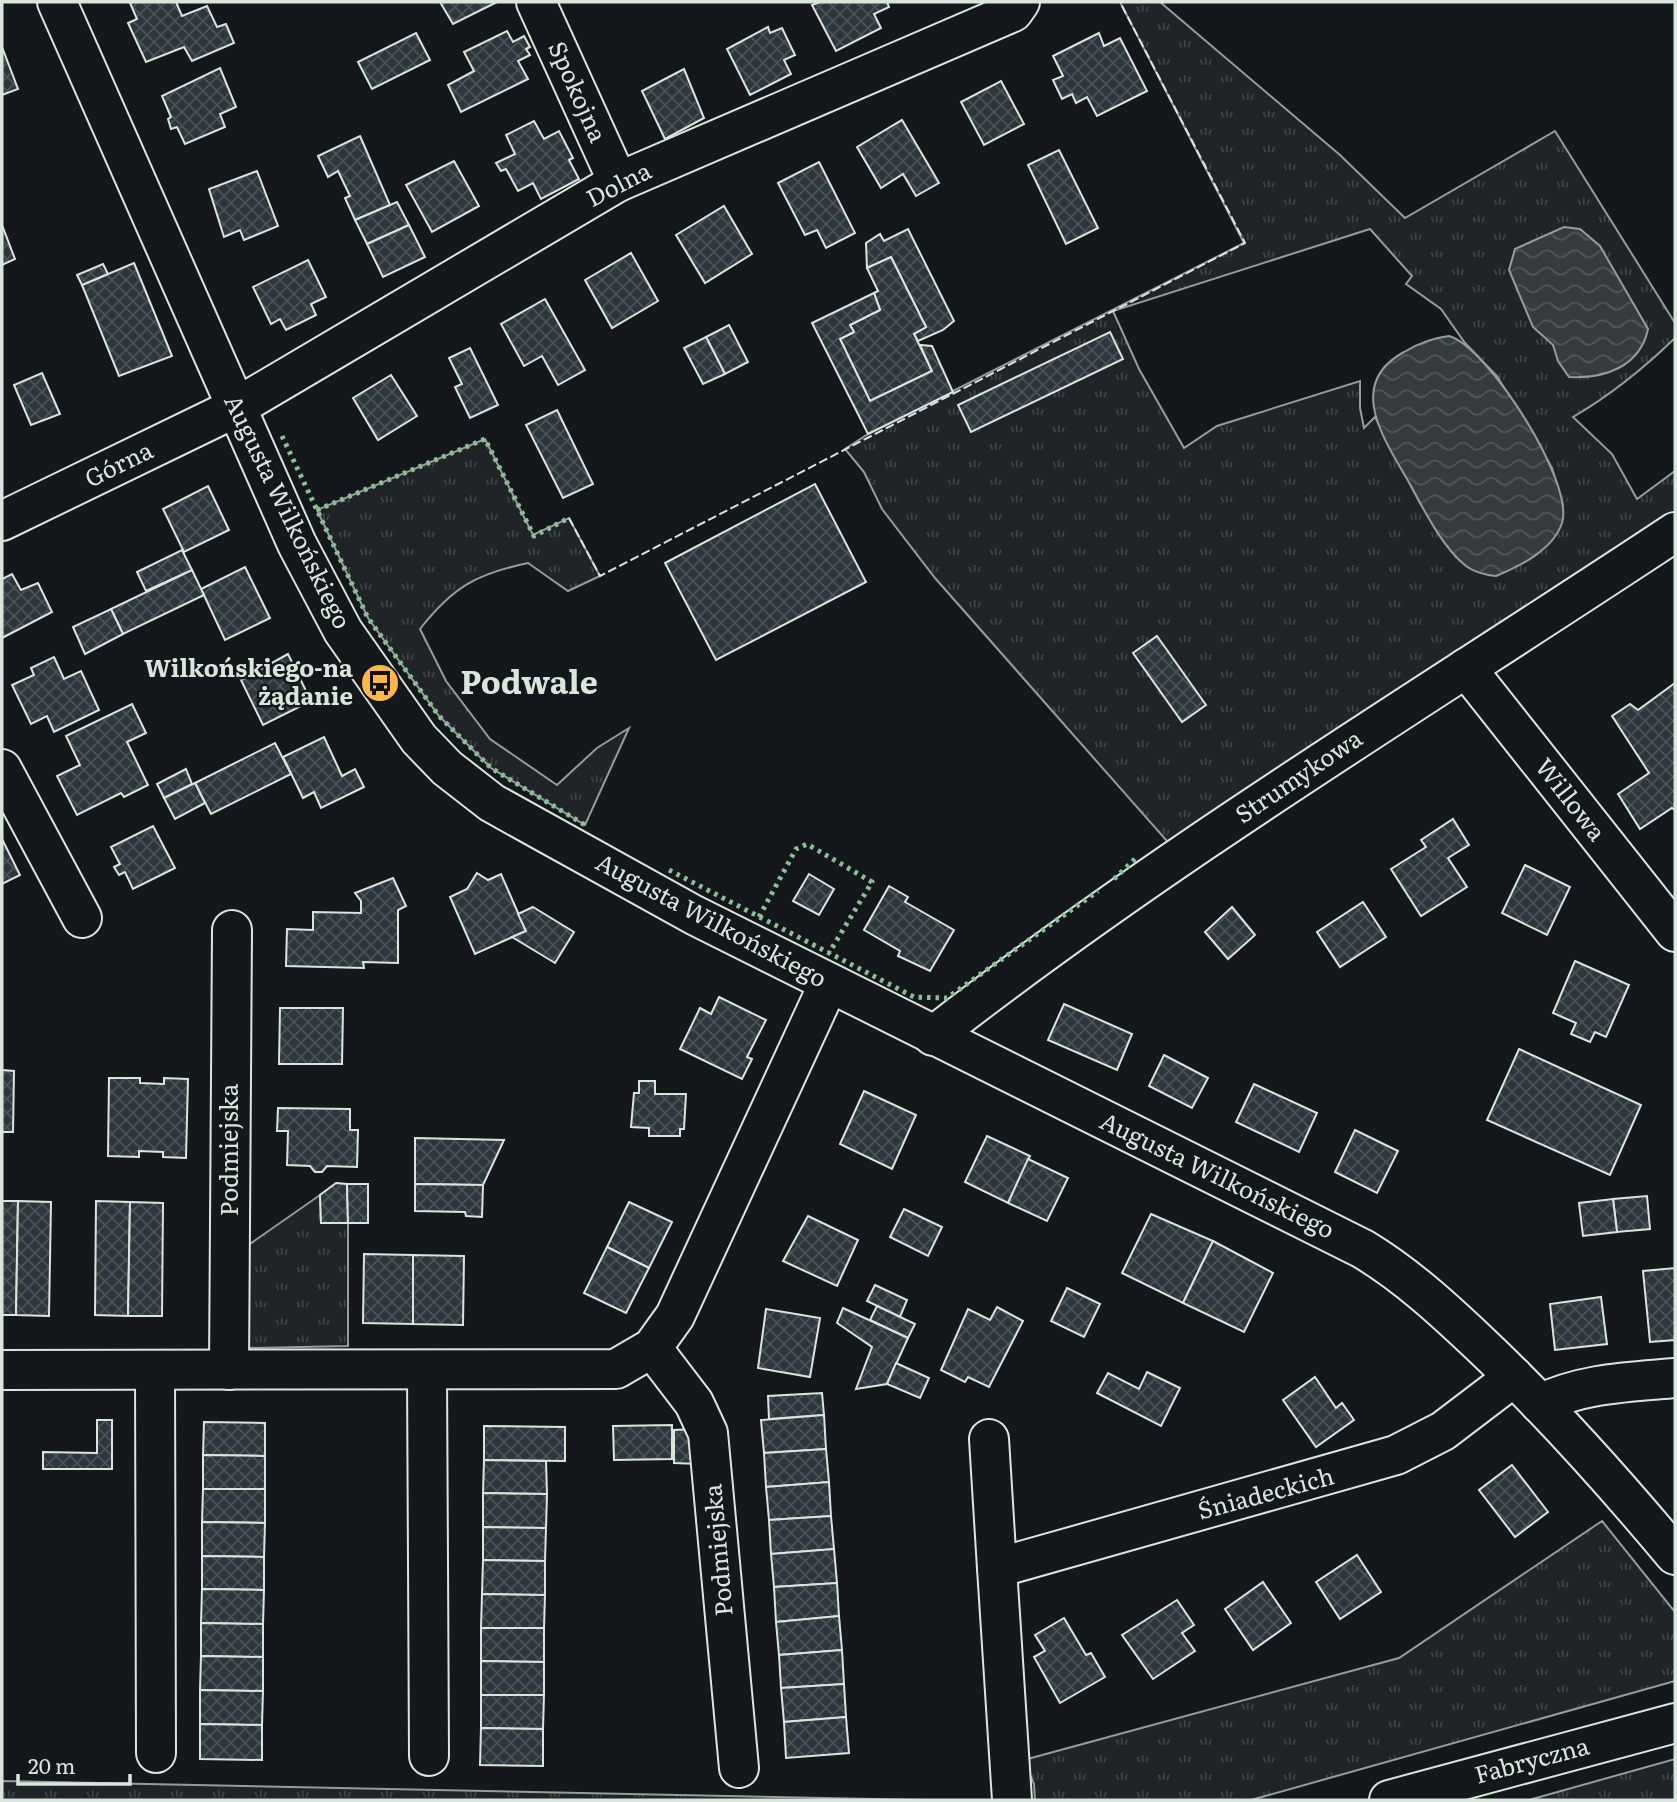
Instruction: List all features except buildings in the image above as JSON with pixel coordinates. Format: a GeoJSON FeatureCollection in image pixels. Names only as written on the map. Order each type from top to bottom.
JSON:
{"type":"FeatureCollection","features":[{"type":"Feature","properties":{"kind":"street","name":"Augusta Wilkońskiego"},"geometry":{"type":"LineString","coordinates":[[57,2],[297,544],[343,631],[419,739],[447,768],[492,803],[694,915],[1363,1249],[1411,1281],[1514,1377],[1675,1555]]}},
{"type":"Feature","properties":{"kind":"street","name":"Spokojna"},"geometry":{"type":"LineString","coordinates":[[536,2],[618,183]]}},
{"type":"Feature","properties":{"kind":"street","name":"Dolna"},"geometry":{"type":"LineString","coordinates":[[235,408],[618,183],[1013,12],[1020,2]]}},
{"type":"Feature","properties":{"kind":"street","name":"Górna"},"geometry":{"type":"LineString","coordinates":[[2,522],[235,408]]}},
{"type":"Feature","properties":{"kind":"street","name":"Strumykowa"},"geometry":{"type":"LineString","coordinates":[[933,1036],[1138,886],[1378,724],[1675,532]]}},
{"type":"Feature","properties":{"kind":"street","name":"Willowa"},"geometry":{"type":"LineString","coordinates":[[1466,668],[1675,932]]}},
{"type":"Feature","properties":{"kind":"street"},"geometry":{"type":"LineString","coordinates":[[2,769],[82,918]]}},
{"type":"Feature","properties":{"kind":"street","name":"Podmiejska"},"geometry":{"type":"LineString","coordinates":[[229,1370],[232,930]]}},
{"type":"Feature","properties":{"kind":"street"},"geometry":{"type":"LineString","coordinates":[[2,1370],[616,1369],[652,1348],[675,1316],[829,983]]}},
{"type":"Feature","properties":{"kind":"street","name":"Podmiejska"},"geometry":{"type":"LineString","coordinates":[[652,1348],[694,1403],[708,1433],[738,1768]]}},
{"type":"Feature","properties":{"kind":"street"},"geometry":{"type":"LineString","coordinates":[[155,1370],[156,1753]]}},
{"type":"Feature","properties":{"kind":"street"},"geometry":{"type":"LineString","coordinates":[[427,1371],[429,1756]]}},
{"type":"Feature","properties":{"kind":"street","name":"Śniadeckich"},"geometry":{"type":"LineString","coordinates":[[997,1568],[1396,1455],[1432,1439],[1514,1377]]}},
{"type":"Feature","properties":{"kind":"street"},"geometry":{"type":"LineString","coordinates":[[1540,1404],[1564,1392],[1586,1387],[1675,1378]]}},
{"type":"Feature","properties":{"kind":"street"},"geometry":{"type":"LineString","coordinates":[[989,1440],[1012,1800]]}},
{"type":"Feature","properties":{"kind":"street","name":"Fabryczna"},"geometry":{"type":"LineString","coordinates":[[1388,1800],[1675,1723]]}},
{"type":"Feature","properties":{"kind":"green space"},"geometry":{"type":"Polygon","coordinates":[[[1120,2],[1160,2],[1340,155],[1405,218],[1555,131],[1675,323],[1675,338],[1614,391],[1573,417],[1612,454],[1637,499],[1675,471],[1675,532],[1181,857],[935,578],[882,509],[864,472],[845,449],[868,434],[1244,243],[1120,2]],[[1370,229],[1113,311],[1139,369],[1184,448],[1217,426],[1360,381],[1360,408],[1364,428],[1375,417],[1420,503],[1456,557],[1563,505],[1552,468],[1497,376],[1465,343],[1441,309],[1406,284],[1412,276],[1370,229]]]}},
{"type":"Feature","properties":{"kind":"green space"},"geometry":{"type":"Polygon","coordinates":[[[485,439],[533,535],[569,518],[600,576],[568,591],[528,563],[510,567],[467,584],[443,603],[420,629],[446,681],[490,739],[557,785],[597,748],[629,728],[585,825],[491,768],[439,716],[368,618],[317,510],[485,439]]]}},
{"type":"Feature","properties":{"kind":"green space"},"geometry":{"type":"Polygon","coordinates":[[[320,1195],[321,1223],[348,1223],[348,1346],[248,1348],[247,1246],[320,1195]]]}},
{"type":"Feature","properties":{"kind":"green space"},"geometry":{"type":"Polygon","coordinates":[[[1602,1521],[1675,1612],[1675,1681],[1251,1800],[1035,1800],[1034,1784],[1024,1760],[1399,1658],[1602,1521]]]}},
{"type":"Feature","properties":{"kind":"green space"},"geometry":{"type":"Polygon","coordinates":[[[1675,1759],[1675,1800],[1529,1800],[1675,1759]]]}},
{"type":"Feature","properties":{"kind":"green space"},"geometry":{"type":"Polygon","coordinates":[[[2,1781],[924,1800],[2,1800],[2,1781]]]}},
{"type":"Feature","properties":{"kind":"water"},"geometry":{"type":"Polygon","coordinates":[[[1564,227],[1580,229],[1600,246],[1648,329],[1637,353],[1619,368],[1607,373],[1569,377],[1558,361],[1553,345],[1533,327],[1509,270],[1515,249],[1564,227]]]}},
{"type":"Feature","properties":{"kind":"water"},"geometry":{"type":"Polygon","coordinates":[[[1449,336],[1466,346],[1505,389],[1542,449],[1555,478],[1562,504],[1562,523],[1551,541],[1535,556],[1496,576],[1469,568],[1442,540],[1391,452],[1376,415],[1373,398],[1376,381],[1386,365],[1415,346],[1449,336]]]}},
{"type":"Feature","properties":{"kind":"hedge"},"geometry":{"type":"LineString","coordinates":[[282,436],[368,618],[439,716],[491,768],[585,825]]}},
{"type":"Feature","properties":{"kind":"hedge"},"geometry":{"type":"LineString","coordinates":[[317,510],[485,439],[534,536],[569,518]]}},
{"type":"Feature","properties":{"kind":"hedge"},"geometry":{"type":"LineString","coordinates":[[759,917],[796,849],[807,844],[872,882],[829,953]]}},
{"type":"Feature","properties":{"kind":"hedge"},"geometry":{"type":"LineString","coordinates":[[1114,879],[1137,857]]}},
{"type":"Feature","properties":{"kind":"hedge"},"geometry":{"type":"LineString","coordinates":[[669,870],[914,997],[947,998],[1098,891]]}},
{"type":"Feature","properties":{"kind":"fence"},"geometry":{"type":"LineString","coordinates":[[569,518],[600,576],[1245,243],[1120,2]]}},
{"type":"Feature","properties":{"kind":"place","name":"Wilkońskiego-na żądanie"},"geometry":{"type":"Point","coordinates":[380,683]}},
{"type":"Feature","properties":{"kind":"district","name":"Podwale"},"geometry":{"type":"Point","coordinates":[529,683]}}]}
